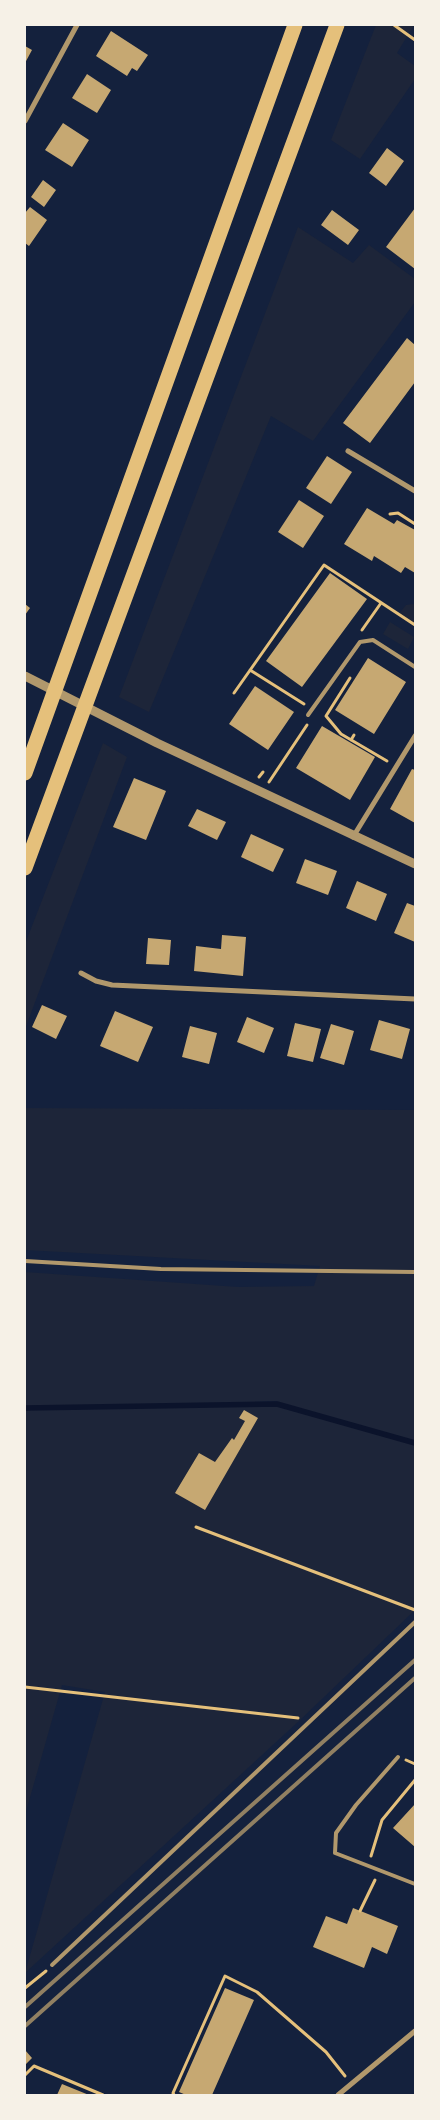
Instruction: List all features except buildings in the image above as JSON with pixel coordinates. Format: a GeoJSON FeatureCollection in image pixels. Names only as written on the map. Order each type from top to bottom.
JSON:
{"type":"FeatureCollection","features":[{"type":"Feature","properties":{"kind":"highway"},"geometry":{"type":"LineString","coordinates":[[25,773],[295,25]]}},
{"type":"Feature","properties":{"kind":"highway"},"geometry":{"type":"LineString","coordinates":[[25,868],[337,25]]}},
{"type":"Feature","properties":{"kind":"street"},"geometry":{"type":"LineString","coordinates":[[25,121],[77,25]]}},
{"type":"Feature","properties":{"kind":"street"},"geometry":{"type":"LineString","coordinates":[[348,451],[415,491]]}},
{"type":"Feature","properties":{"kind":"street"},"geometry":{"type":"LineString","coordinates":[[25,676],[133,731],[353,837],[415,864]]}},
{"type":"Feature","properties":{"kind":"street"},"geometry":{"type":"LineString","coordinates":[[353,837],[415,736]]}},
{"type":"Feature","properties":{"kind":"street"},"geometry":{"type":"LineString","coordinates":[[81,973],[96,981],[112,985],[415,999]]}},
{"type":"Feature","properties":{"kind":"street"},"geometry":{"type":"LineString","coordinates":[[338,2095],[415,2031]]}},
{"type":"Feature","properties":{"kind":"lane"},"geometry":{"type":"LineString","coordinates":[[308,715],[360,642],[373,640],[415,667]]}},
{"type":"Feature","properties":{"kind":"lane"},"geometry":{"type":"LineString","coordinates":[[25,1261],[160,1269],[415,1272]]}},
{"type":"Feature","properties":{"kind":"lane"},"geometry":{"type":"LineString","coordinates":[[52,1965],[415,1622]]}},
{"type":"Feature","properties":{"kind":"lane"},"geometry":{"type":"LineString","coordinates":[[398,1757],[356,1805],[336,1833],[335,1853],[415,1884]]}},
{"type":"Feature","properties":{"kind":"path"},"geometry":{"type":"LineString","coordinates":[[394,25],[415,40]]}},
{"type":"Feature","properties":{"kind":"path"},"geometry":{"type":"LineString","coordinates":[[390,514],[398,513],[415,524]]}},
{"type":"Feature","properties":{"kind":"path"},"geometry":{"type":"LineString","coordinates":[[234,693],[324,565],[415,626]]}},
{"type":"Feature","properties":{"kind":"path"},"geometry":{"type":"LineString","coordinates":[[250,670],[313,709]]}},
{"type":"Feature","properties":{"kind":"path"},"geometry":{"type":"LineString","coordinates":[[352,676],[326,716],[341,734],[396,766]]}},
{"type":"Feature","properties":{"kind":"path"},"geometry":{"type":"LineString","coordinates":[[350,740],[354,735]]}},
{"type":"Feature","properties":{"kind":"path"},"geometry":{"type":"LineString","coordinates":[[196,1527],[415,1610]]}},
{"type":"Feature","properties":{"kind":"path"},"geometry":{"type":"LineString","coordinates":[[25,1687],[313,1719]]}},
{"type":"Feature","properties":{"kind":"path"},"geometry":{"type":"LineString","coordinates":[[368,1866],[382,1820],[415,1780]]}},
{"type":"Feature","properties":{"kind":"path"},"geometry":{"type":"LineString","coordinates":[[360,1911],[379,1870]]}},
{"type":"Feature","properties":{"kind":"path"},"geometry":{"type":"LineString","coordinates":[[25,1988],[52,1965]]}},
{"type":"Feature","properties":{"kind":"path"},"geometry":{"type":"LineString","coordinates":[[174,2095],[173,2093],[225,1976],[258,1992],[326,2052],[351,2084]]}},
{"type":"Feature","properties":{"kind":"path"},"geometry":{"type":"LineString","coordinates":[[25,2075],[34,2066],[103,2095]]}},
{"type":"Feature","properties":{"kind":"shaded area"},"geometry":{"type":"Polygon","coordinates":[[[376,25],[414,25],[397,53],[415,66],[415,79],[360,159],[331,140],[376,25]]]}},
{"type":"Feature","properties":{"kind":"shaded area"},"geometry":{"type":"Polygon","coordinates":[[[298,227],[353,263],[369,245],[415,279],[415,302],[313,441],[271,416],[149,712],[119,697],[298,227]]]}},
{"type":"Feature","properties":{"kind":"shaded area"},"geometry":{"type":"Polygon","coordinates":[[[406,605],[415,605],[415,625],[398,615],[406,605]]]}},
{"type":"Feature","properties":{"kind":"shaded area"},"geometry":{"type":"Polygon","coordinates":[[[390,622],[414,637],[408,649],[383,634],[390,622]]]}},
{"type":"Feature","properties":{"kind":"shaded area"},"geometry":{"type":"Polygon","coordinates":[[[103,743],[127,757],[25,1029],[25,944],[103,743]]]}},
{"type":"Feature","properties":{"kind":"shaded area"},"geometry":{"type":"Polygon","coordinates":[[[25,1108],[415,1110],[415,1610],[299,1721],[25,1973],[105,1692],[62,1685],[25,1815],[25,1272],[238,1287],[314,1286],[320,1266],[25,1250],[25,1108]],[[277,1401],[210,1404],[209,1407],[275,1406],[277,1401]]]}},
{"type":"Feature","properties":{"kind":"waterway"},"geometry":{"type":"LineString","coordinates":[[25,1408],[277,1404],[415,1443]]}},
{"type":"Feature","properties":{"kind":"railway"},"geometry":{"type":"LineString","coordinates":[[25,2007],[415,1660]]}},
{"type":"Feature","properties":{"kind":"railway"},"geometry":{"type":"LineString","coordinates":[[25,2026],[415,1678]]}}]}
